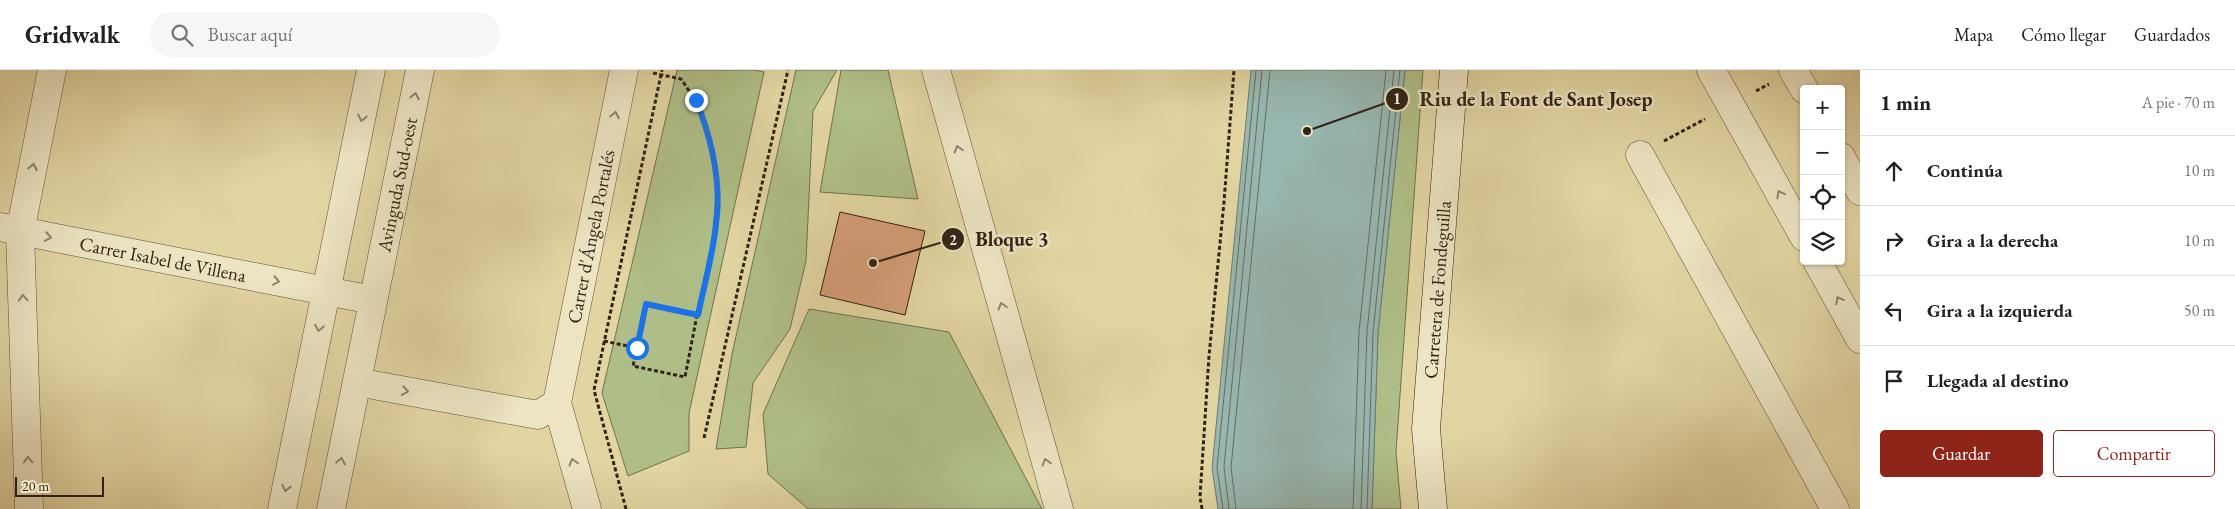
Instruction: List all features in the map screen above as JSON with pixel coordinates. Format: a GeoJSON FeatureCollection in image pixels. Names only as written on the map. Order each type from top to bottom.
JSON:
{"type":"FeatureCollection","features":[{"type":"Feature","properties":{"kind":"street"},"geometry":{"type":"LineString","coordinates":[[29,509],[10,229],[52,70]]}},
{"type":"Feature","properties":{"kind":"street"},"geometry":{"type":"LineString","coordinates":[[282,509],[371,70]]}},
{"type":"Feature","properties":{"kind":"street","name":"Avinguda Sud-oest"},"geometry":{"type":"LineString","coordinates":[[331,509],[420,70]]}},
{"type":"Feature","properties":{"kind":"street"},"geometry":{"type":"LineString","coordinates":[[936,70],[1059,509]]}},
{"type":"Feature","properties":{"kind":"street","name":"Carretera de Fondeguilla"},"geometry":{"type":"LineString","coordinates":[[1433,509],[1426,429],[1454,70]]}},
{"type":"Feature","properties":{"kind":"street"},"geometry":{"type":"LineString","coordinates":[[1711,70],[1800,230]]}},
{"type":"Feature","properties":{"kind":"street"},"geometry":{"type":"LineString","coordinates":[[1794,70],[1802,85]]}},
{"type":"Feature","properties":{"kind":"street","name":"Carrer d'Ángela Portalés"},"geometry":{"type":"LineString","coordinates":[[587,509],[557,403],[635,71]]}},
{"type":"Feature","properties":{"kind":"street"},"geometry":{"type":"LineString","coordinates":[[1640,155],[1835,509]]}},
{"type":"Feature","properties":{"kind":"street"},"geometry":{"type":"LineString","coordinates":[[1845,164],[1860,191]]}},
{"type":"Feature","properties":{"kind":"street","name":"Carrer Isabel de Villena"},"geometry":{"type":"LineString","coordinates":[[10,229],[326,291]]}},
{"type":"Feature","properties":{"kind":"street"},"geometry":{"type":"LineString","coordinates":[[1819,265],[1860,339]]}},
{"type":"Feature","properties":{"kind":"street"},"geometry":{"type":"LineString","coordinates":[[326,291],[373,300]]}},
{"type":"Feature","properties":{"kind":"street"},"geometry":{"type":"LineString","coordinates":[[357,382],[538,415],[557,403]]}},
{"type":"Feature","properties":{"kind":"path"},"geometry":{"type":"LineString","coordinates":[[626,509],[594,390],[662,70]]}},
{"type":"Feature","properties":{"kind":"path"},"geometry":{"type":"LineString","coordinates":[[704,438],[788,70]]}},
{"type":"Feature","properties":{"kind":"path"},"geometry":{"type":"LineString","coordinates":[[1202,509],[1200,497],[1209,356],[1224,202],[1234,70]]}},
{"type":"Feature","properties":{"kind":"path"},"geometry":{"type":"LineString","coordinates":[[1640,155],[1794,70]]}},
{"type":"Feature","properties":{"kind":"path"},"geometry":{"type":"LineString","coordinates":[[635,71],[681,79],[696,100],[708,131],[717,176],[717,223],[698,315],[685,377],[633,366],[646,304],[698,315]]}},
{"type":"Feature","properties":{"kind":"path"},"geometry":{"type":"LineString","coordinates":[[604,341],[637,348]]}},
{"type":"Feature","properties":{"kind":"green space"},"geometry":{"type":"Polygon","coordinates":[[[677,70],[754,70],[764,72],[689,413],[689,451],[628,476],[602,393],[677,70]]]}},
{"type":"Feature","properties":{"kind":"green space"},"geometry":{"type":"Polygon","coordinates":[[[796,70],[837,70],[813,111],[806,261],[790,329],[753,383],[746,447],[716,449],[732,354],[796,70]]]}},
{"type":"Feature","properties":{"kind":"green space"},"geometry":{"type":"Polygon","coordinates":[[[841,70],[888,70],[918,199],[820,192],[841,70]]]}},
{"type":"Feature","properties":{"kind":"green space"},"geometry":{"type":"Polygon","coordinates":[[[1405,70],[1423,70],[1396,452],[1401,509],[1372,509],[1378,333],[1405,70]]]}},
{"type":"Feature","properties":{"kind":"green space"},"geometry":{"type":"Polygon","coordinates":[[[809,309],[949,332],[1042,509],[808,509],[768,474],[763,414],[809,309]]]}},
{"type":"Feature","properties":{"kind":"water"},"geometry":{"type":"Polygon","coordinates":[[[1251,70],[1405,70],[1378,333],[1372,509],[1218,509],[1212,468],[1251,70]]]}},
{"type":"Feature","properties":{"kind":"building"},"geometry":{"type":"Polygon","coordinates":[[[840,212],[925,231],[905,315],[820,295],[840,212]]]}},
{"type":"Feature","properties":{"kind":"place","name":"Riu de la Font de Sant Josep"},"geometry":{"type":"Point","coordinates":[1307,131]}},
{"type":"Feature","properties":{"kind":"place","name":"Bloque 3"},"geometry":{"type":"Point","coordinates":[873,263]}},
{"type":"Feature","properties":{"kind":"route"},"geometry":{"type":"LineString","coordinates":[[637,348],[646,304],[698,315],[717,223],[717,176],[708,131],[696,100]]}}]}
